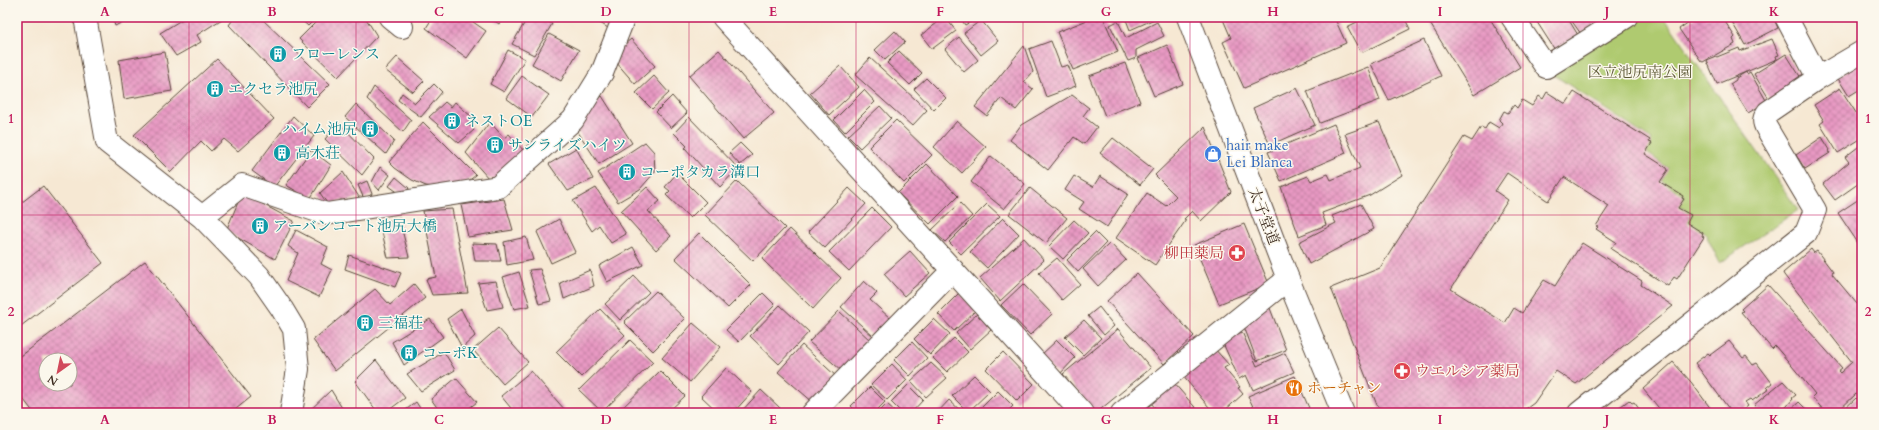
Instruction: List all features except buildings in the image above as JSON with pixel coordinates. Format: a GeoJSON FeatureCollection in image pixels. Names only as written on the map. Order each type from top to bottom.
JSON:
{"type":"FeatureCollection","features":[{"type":"Feature","properties":{"kind":"street"},"geometry":{"type":"LineString","coordinates":[[85,17],[107,142],[202,217],[259,276],[294,329],[298,369],[291,413]]}},
{"type":"Feature","properties":{"kind":"street"},"geometry":{"type":"LineString","coordinates":[[202,217],[242,185],[326,214],[498,187],[573,120],[602,73],[624,17]]}},
{"type":"Feature","properties":{"kind":"street"},"geometry":{"type":"LineString","coordinates":[[723,17],[1082,413]]}},
{"type":"Feature","properties":{"kind":"street","name":"太子堂道"},"geometry":{"type":"LineString","coordinates":[[1188,17],[1288,279],[1343,413]]}},
{"type":"Feature","properties":{"kind":"street"},"geometry":{"type":"LineString","coordinates":[[1512,17],[1546,67],[1626,17]]}},
{"type":"Feature","properties":{"kind":"street"},"geometry":{"type":"LineString","coordinates":[[1786,17],[1818,78]]}},
{"type":"Feature","properties":{"kind":"street"},"geometry":{"type":"LineString","coordinates":[[1579,413],[1806,233],[1815,210],[1764,122],[1764,117],[1768,112],[1818,78],[1862,52]]}},
{"type":"Feature","properties":{"kind":"street"},"geometry":{"type":"LineString","coordinates":[[813,413],[953,270]]}},
{"type":"Feature","properties":{"kind":"street"},"geometry":{"type":"LineString","coordinates":[[1122,413],[1288,279]]}},
{"type":"Feature","properties":{"kind":"green space","name":"区立池尻南公園"},"geometry":{"type":"Polygon","coordinates":[[[1630,17],[1664,17],[1798,210],[1720,263],[1705,233],[1688,221],[1692,214],[1679,206],[1684,195],[1661,180],[1668,168],[1646,152],[1652,140],[1548,71],[1630,17]]]}},
{"type":"Feature","properties":{"kind":"place","name":"フローレンス"},"geometry":{"type":"Point","coordinates":[278,54]}},
{"type":"Feature","properties":{"kind":"place","name":"エクセラ池尻"},"geometry":{"type":"Point","coordinates":[215,89]}},
{"type":"Feature","properties":{"kind":"place","name":"ネストOE"},"geometry":{"type":"Point","coordinates":[452,121]}},
{"type":"Feature","properties":{"kind":"place","name":"ハイム池尻"},"geometry":{"type":"Point","coordinates":[370,129]}},
{"type":"Feature","properties":{"kind":"place","name":"サンライズハイツ"},"geometry":{"type":"Point","coordinates":[495,145]}},
{"type":"Feature","properties":{"kind":"place","name":"高木荘"},"geometry":{"type":"Point","coordinates":[282,153]}},
{"type":"Feature","properties":{"kind":"place","name":"hair make Lei Blanca"},"geometry":{"type":"Point","coordinates":[1213,154]}},
{"type":"Feature","properties":{"kind":"place","name":"コーポタカラ溝口"},"geometry":{"type":"Point","coordinates":[627,172]}},
{"type":"Feature","properties":{"kind":"place","name":"アーバンコート池尻大橋"},"geometry":{"type":"Point","coordinates":[260,226]}},
{"type":"Feature","properties":{"kind":"place","name":"柳田薬局"},"geometry":{"type":"Point","coordinates":[1237,253]}},
{"type":"Feature","properties":{"kind":"place","name":"三福荘"},"geometry":{"type":"Point","coordinates":[365,323]}},
{"type":"Feature","properties":{"kind":"place","name":"コーポK"},"geometry":{"type":"Point","coordinates":[409,353]}},
{"type":"Feature","properties":{"kind":"place","name":"ウエルシア薬局"},"geometry":{"type":"Point","coordinates":[1402,371]}},
{"type":"Feature","properties":{"kind":"place","name":"ホーチャン"},"geometry":{"type":"Point","coordinates":[1294,388]}}]}
